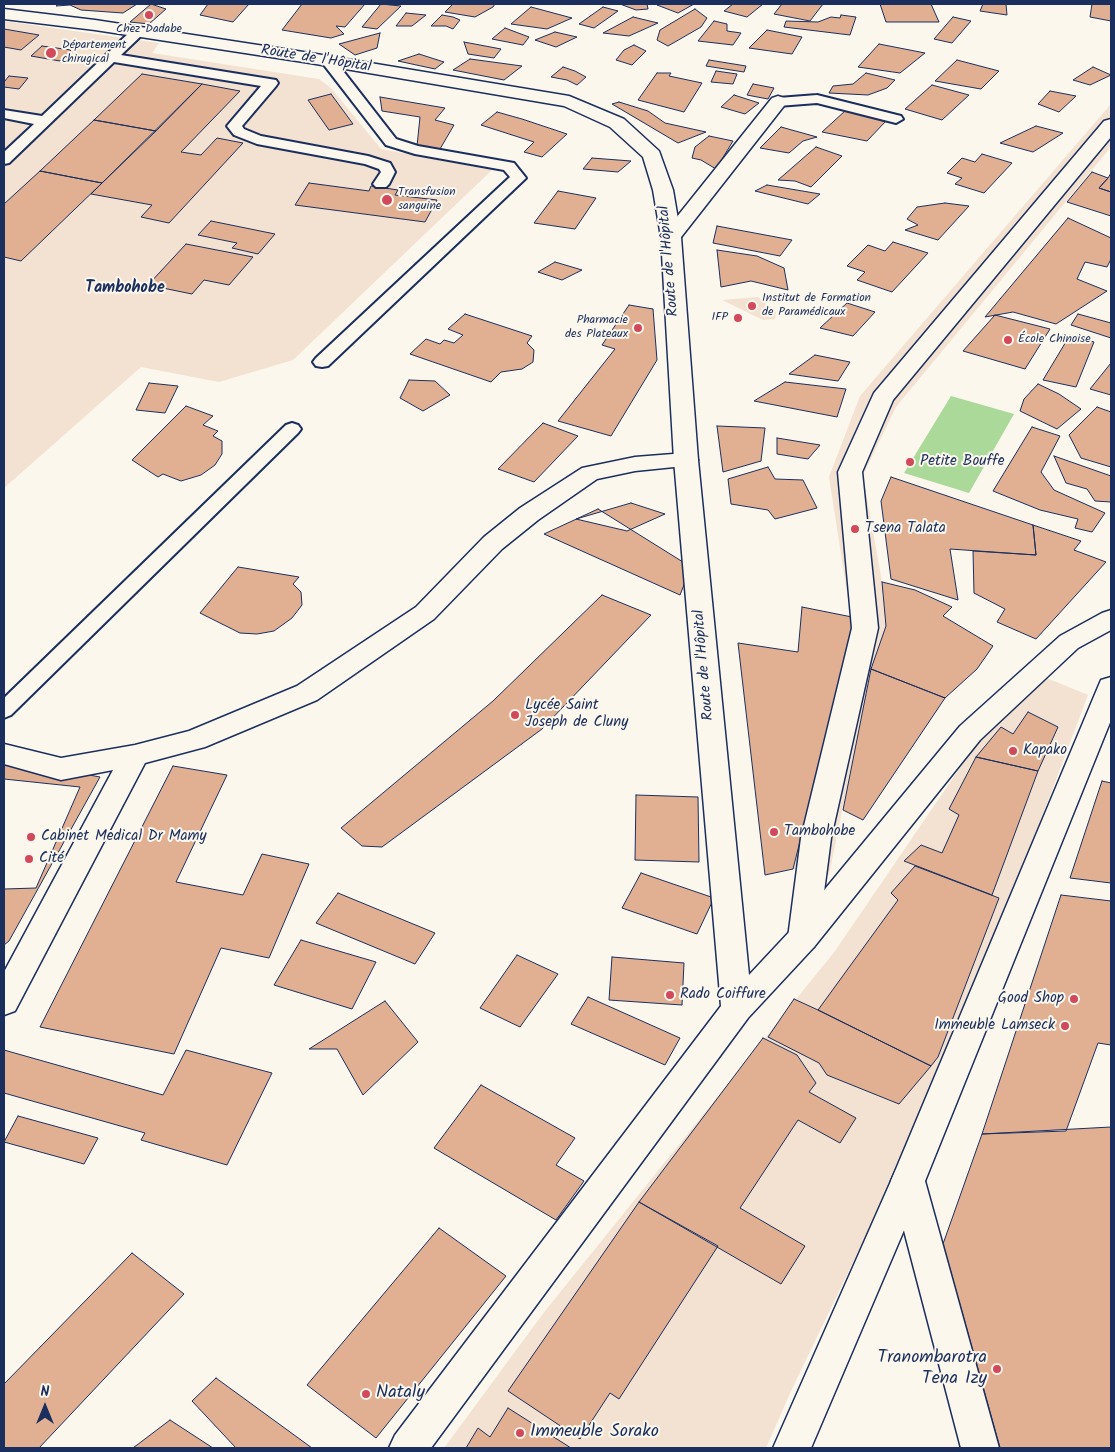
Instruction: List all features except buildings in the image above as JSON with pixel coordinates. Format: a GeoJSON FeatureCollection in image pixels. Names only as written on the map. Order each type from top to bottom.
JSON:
{"type":"FeatureCollection","features":[{"type":"Feature","properties":{"kind":"street","name":"Route de l'Hôpital"},"geometry":{"type":"LineString","coordinates":[[4,14],[328,61],[569,101],[617,123],[652,155],[663,190],[671,236],[686,460],[737,1009]]}},
{"type":"Feature","properties":{"kind":"street"},"geometry":{"type":"LineString","coordinates":[[671,236],[778,102]]}},
{"type":"Feature","properties":{"kind":"street"},"geometry":{"type":"LineString","coordinates":[[803,938],[816,838],[865,628],[850,472],[882,398],[1111,125]]}},
{"type":"Feature","properties":{"kind":"street"},"geometry":{"type":"LineString","coordinates":[[4,754],[61,769],[135,755],[195,740],[307,692],[425,613],[493,542],[529,514],[590,473],[635,464],[686,460]]}},
{"type":"Feature","properties":{"kind":"street"},"geometry":{"type":"LineString","coordinates":[[408,1448],[737,1009],[803,938],[970,733],[1068,642],[1111,619]]}},
{"type":"Feature","properties":{"kind":"street"},"geometry":{"type":"LineString","coordinates":[[792,1448],[908,1181],[1111,687]]}},
{"type":"Feature","properties":{"kind":"street"},"geometry":{"type":"LineString","coordinates":[[4,1002],[135,755]]}},
{"type":"Feature","properties":{"kind":"street"},"geometry":{"type":"LineString","coordinates":[[908,1181],[980,1448]]}},
{"type":"Feature","properties":{"kind":"lane"},"geometry":{"type":"LineString","coordinates":[[4,160],[137,33]]}},
{"type":"Feature","properties":{"kind":"lane"},"geometry":{"type":"LineString","coordinates":[[112,58],[271,83],[234,126],[239,132],[257,140],[368,160],[385,166],[388,172],[381,184]]}},
{"type":"Feature","properties":{"kind":"lane"},"geometry":{"type":"LineString","coordinates":[[322,362],[518,178],[509,166],[415,150],[391,142],[328,61]]}},
{"type":"Feature","properties":{"kind":"lane"},"geometry":{"type":"LineString","coordinates":[[778,102],[817,99],[896,119]]}},
{"type":"Feature","properties":{"kind":"lane"},"geometry":{"type":"LineString","coordinates":[[4,114],[44,121]]}},
{"type":"Feature","properties":{"kind":"lane"},"geometry":{"type":"LineString","coordinates":[[4,710],[292,429]]}},
{"type":"Feature","properties":{"kind":"shaded area"},"geometry":{"type":"Polygon","coordinates":[[[4,21],[159,43],[152,53],[319,79],[331,88],[381,149],[492,170],[293,360],[219,382],[141,367],[4,488],[4,21]]]}},
{"type":"Feature","properties":{"kind":"shaded area","name":"Tsena Talata"},"geometry":{"type":"Polygon","coordinates":[[[1111,104],[1111,147],[896,407],[863,475],[882,582],[886,626],[871,669],[829,875],[793,869],[853,631],[829,477],[860,396],[1111,104]]]}},
{"type":"Feature","properties":{"kind":"shaded area","name":"Institut de Formation de Paramédicaux"},"geometry":{"type":"Polygon","coordinates":[[[758,297],[776,312],[775,319],[763,320],[722,300],[758,297]]]}},
{"type":"Feature","properties":{"kind":"shaded area"},"geometry":{"type":"Polygon","coordinates":[[[1044,677],[1088,695],[948,1065],[791,1391],[766,1448],[444,1448],[545,1311],[835,951],[979,740],[1044,677]]]}},
{"type":"Feature","properties":{"kind":"green space"},"geometry":{"type":"Polygon","coordinates":[[[951,396],[1014,414],[969,493],[904,473],[951,396]]]}},
{"type":"Feature","properties":{"kind":"place","name":"Chez Dadabe"},"geometry":{"type":"Point","coordinates":[149,15]}},
{"type":"Feature","properties":{"kind":"place","name":"Département chirugical"},"geometry":{"type":"Point","coordinates":[51,53]}},
{"type":"Feature","properties":{"kind":"place","name":"Transfusion sanguine"},"geometry":{"type":"Point","coordinates":[387,200]}},
{"type":"Feature","properties":{"kind":"place","name":"Institut de Formation de Paramédicaux"},"geometry":{"type":"Point","coordinates":[752,306]}},
{"type":"Feature","properties":{"kind":"place","name":"IFP"},"geometry":{"type":"Point","coordinates":[738,318]}},
{"type":"Feature","properties":{"kind":"place","name":"Pharmacie des Plateaux"},"geometry":{"type":"Point","coordinates":[638,328]}},
{"type":"Feature","properties":{"kind":"place","name":"École Chinoise"},"geometry":{"type":"Point","coordinates":[1008,340]}},
{"type":"Feature","properties":{"kind":"place","name":"Petite Bouffe"},"geometry":{"type":"Point","coordinates":[910,462]}},
{"type":"Feature","properties":{"kind":"place","name":"Tsena Talata"},"geometry":{"type":"Point","coordinates":[855,529]}},
{"type":"Feature","properties":{"kind":"place","name":"Lycée Saint Joseph de Cluny"},"geometry":{"type":"Point","coordinates":[515,715]}},
{"type":"Feature","properties":{"kind":"place","name":"Kapako"},"geometry":{"type":"Point","coordinates":[1013,751]}},
{"type":"Feature","properties":{"kind":"place","name":"Tambohobe"},"geometry":{"type":"Point","coordinates":[774,832]}},
{"type":"Feature","properties":{"kind":"place","name":"Cabinet Medical Dr Mamy"},"geometry":{"type":"Point","coordinates":[31,837]}},
{"type":"Feature","properties":{"kind":"place","name":"Cité"},"geometry":{"type":"Point","coordinates":[29,859]}},
{"type":"Feature","properties":{"kind":"place","name":"Rado Coiffure"},"geometry":{"type":"Point","coordinates":[670,995]}},
{"type":"Feature","properties":{"kind":"place","name":"Good Shop"},"geometry":{"type":"Point","coordinates":[1074,999]}},
{"type":"Feature","properties":{"kind":"place","name":"Immeuble Lamseck"},"geometry":{"type":"Point","coordinates":[1065,1026]}},
{"type":"Feature","properties":{"kind":"place","name":"Tranombarotra Tena Izy"},"geometry":{"type":"Point","coordinates":[997,1369]}},
{"type":"Feature","properties":{"kind":"place","name":"Nataly"},"geometry":{"type":"Point","coordinates":[366,1394]}},
{"type":"Feature","properties":{"kind":"place","name":"Immeuble Sorako"},"geometry":{"type":"Point","coordinates":[520,1433]}},
{"type":"Feature","properties":{"kind":"district","name":"Tambohobe"},"geometry":{"type":"Point","coordinates":[125,289]}}]}
